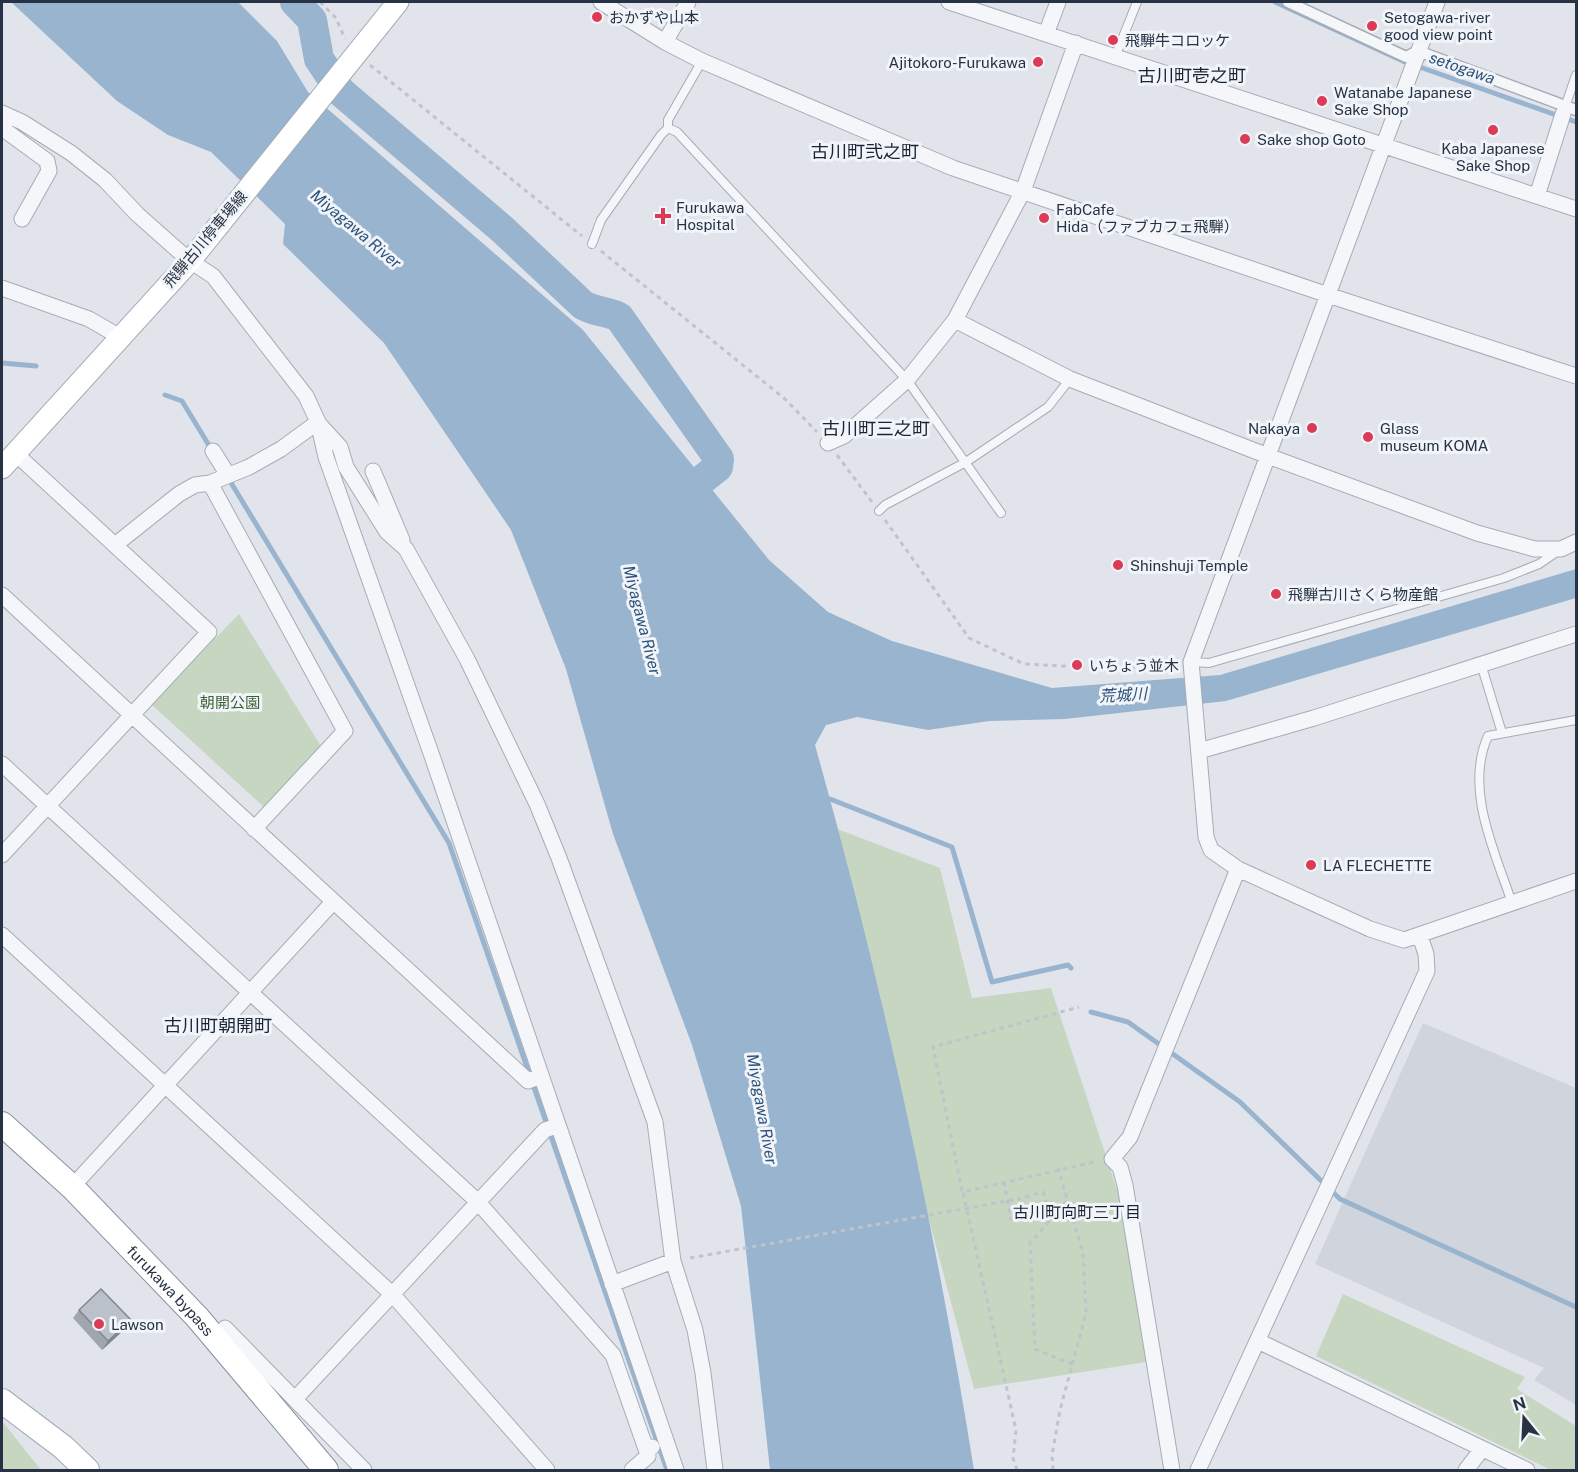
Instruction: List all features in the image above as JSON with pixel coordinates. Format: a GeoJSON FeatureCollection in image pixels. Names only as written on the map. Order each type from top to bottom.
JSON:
{"type":"FeatureCollection","features":[{"type":"Feature","properties":{"kind":"main road","name":"飛騨古川停車場線"},"geometry":{"type":"LineString","coordinates":[[8,461],[194,256],[398,2]]}},
{"type":"Feature","properties":{"kind":"main road","name":"furukawa bypass"},"geometry":{"type":"LineString","coordinates":[[2,1124],[72,1187],[197,1317],[326,1470]]}},
{"type":"Feature","properties":{"kind":"main road"},"geometry":{"type":"LineString","coordinates":[[2,1401],[63,1447],[87,1470]]}},
{"type":"Feature","properties":{"kind":"street"},"geometry":{"type":"LineString","coordinates":[[601,2],[665,42],[702,61],[953,168],[1576,376]]}},
{"type":"Feature","properties":{"kind":"street"},"geometry":{"type":"LineString","coordinates":[[665,42],[688,2]]}},
{"type":"Feature","properties":{"kind":"street"},"geometry":{"type":"LineString","coordinates":[[949,2],[1576,209]]}},
{"type":"Feature","properties":{"kind":"street"},"geometry":{"type":"LineString","coordinates":[[1047,34],[1058,2]]}},
{"type":"Feature","properties":{"kind":"street"},"geometry":{"type":"LineString","coordinates":[[1288,2],[1406,57],[1566,113],[1536,196]]}},
{"type":"Feature","properties":{"kind":"street"},"geometry":{"type":"LineString","coordinates":[[1437,2],[1191,662],[1206,837],[1210,850],[1238,869],[1404,940],[1576,881]]}},
{"type":"Feature","properties":{"kind":"street"},"geometry":{"type":"LineString","coordinates":[[828,443],[844,435],[907,380],[955,320],[1023,191],[1076,44]]}},
{"type":"Feature","properties":{"kind":"street"},"geometry":{"type":"LineString","coordinates":[[2,113],[22,122],[71,153],[128,201],[137,214],[194,256],[225,289],[306,396],[318,423],[326,457],[552,1128],[612,1284],[657,1445]]}},
{"type":"Feature","properties":{"kind":"street"},"geometry":{"type":"LineString","coordinates":[[2,123],[6,131],[47,161],[49,171],[22,219]]}},
{"type":"Feature","properties":{"kind":"street"},"geometry":{"type":"LineString","coordinates":[[2,288],[89,319],[120,337]]}},
{"type":"Feature","properties":{"kind":"street"},"geometry":{"type":"LineString","coordinates":[[955,320],[1070,379],[1268,456],[1478,532],[1535,549],[1561,549],[1576,542]]}},
{"type":"Feature","properties":{"kind":"street"},"geometry":{"type":"LineString","coordinates":[[115,545],[179,494],[195,485],[210,483],[249,467],[281,449],[318,423]]}},
{"type":"Feature","properties":{"kind":"street"},"geometry":{"type":"LineString","coordinates":[[318,423],[339,447],[346,467],[387,532],[406,549]]}},
{"type":"Feature","properties":{"kind":"street"},"geometry":{"type":"LineString","coordinates":[[213,451],[228,475]]}},
{"type":"Feature","properties":{"kind":"street"},"geometry":{"type":"LineString","coordinates":[[2,855],[209,632],[115,545],[8,461]]}},
{"type":"Feature","properties":{"kind":"street"},"geometry":{"type":"LineString","coordinates":[[373,471],[406,549],[496,716],[559,858],[655,1122],[673,1261],[695,1330],[703,1372],[715,1470]]}},
{"type":"Feature","properties":{"kind":"street"},"geometry":{"type":"LineString","coordinates":[[210,483],[345,731],[254,830]]}},
{"type":"Feature","properties":{"kind":"street"},"geometry":{"type":"LineString","coordinates":[[2,595],[333,902],[535,1078]]}},
{"type":"Feature","properties":{"kind":"street"},"geometry":{"type":"LineString","coordinates":[[1199,746],[1314,718],[1576,634]]}},
{"type":"Feature","properties":{"kind":"street"},"geometry":{"type":"LineString","coordinates":[[2,764],[477,1201],[613,1355],[657,1445],[676,1470]]}},
{"type":"Feature","properties":{"kind":"street"},"geometry":{"type":"LineString","coordinates":[[1172,1470],[1125,1185],[1120,1167],[1112,1158],[1130,1137],[1238,869]]}},
{"type":"Feature","properties":{"kind":"street"},"geometry":{"type":"LineString","coordinates":[[72,1187],[333,902]]}},
{"type":"Feature","properties":{"kind":"street"},"geometry":{"type":"LineString","coordinates":[[2,935],[393,1295],[547,1470]]}},
{"type":"Feature","properties":{"kind":"street"},"geometry":{"type":"LineString","coordinates":[[1198,1470],[1427,971],[1426,954],[1420,936]]}},
{"type":"Feature","properties":{"kind":"street"},"geometry":{"type":"LineString","coordinates":[[295,1399],[477,1201],[552,1128]]}},
{"type":"Feature","properties":{"kind":"street"},"geometry":{"type":"LineString","coordinates":[[612,1284],[673,1261]]}},
{"type":"Feature","properties":{"kind":"street"},"geometry":{"type":"LineString","coordinates":[[225,1328],[364,1470]]}},
{"type":"Feature","properties":{"kind":"street"},"geometry":{"type":"LineString","coordinates":[[1258,1341],[1527,1470]]}},
{"type":"Feature","properties":{"kind":"street"},"geometry":{"type":"LineString","coordinates":[[632,1470],[657,1445]]}},
{"type":"Feature","properties":{"kind":"street"},"geometry":{"type":"LineString","coordinates":[[1466,1470],[1482,1449]]}},
{"type":"Feature","properties":{"kind":"lane"},"geometry":{"type":"LineString","coordinates":[[1115,57],[1137,2]]}},
{"type":"Feature","properties":{"kind":"lane"},"geometry":{"type":"LineString","coordinates":[[592,244],[602,220],[668,128],[668,120],[702,61]]}},
{"type":"Feature","properties":{"kind":"lane"},"geometry":{"type":"LineString","coordinates":[[1566,113],[1576,75]]}},
{"type":"Feature","properties":{"kind":"lane"},"geometry":{"type":"LineString","coordinates":[[668,128],[677,132],[907,380],[1001,513]]}},
{"type":"Feature","properties":{"kind":"lane"},"geometry":{"type":"LineString","coordinates":[[879,511],[885,505],[966,462],[1048,407],[1070,379]]}},
{"type":"Feature","properties":{"kind":"lane"},"geometry":{"type":"LineString","coordinates":[[1191,662],[1209,663],[1504,578],[1539,564],[1561,549]]}},
{"type":"Feature","properties":{"kind":"lane"},"geometry":{"type":"LineString","coordinates":[[1480,664],[1501,721],[1502,733]]}},
{"type":"Feature","properties":{"kind":"lane"},"geometry":{"type":"LineString","coordinates":[[1512,903],[1485,819],[1479,792],[1482,750],[1488,736],[1576,720]]}},
{"type":"Feature","properties":{"kind":"path"},"geometry":{"type":"LineString","coordinates":[[320,2],[336,18],[354,57],[785,399],[828,443],[969,638],[1024,664],[1113,669],[1191,662]]}},
{"type":"Feature","properties":{"kind":"path"},"geometry":{"type":"LineString","coordinates":[[1017,1470],[1013,1458],[1016,1430],[933,1047],[1079,1007]]}},
{"type":"Feature","properties":{"kind":"path"},"geometry":{"type":"LineString","coordinates":[[963,1192],[1058,1168],[1112,1158]]}},
{"type":"Feature","properties":{"kind":"path"},"geometry":{"type":"LineString","coordinates":[[1053,1470],[1052,1455],[1058,1421],[1086,1313],[1083,1253],[1058,1168]]}},
{"type":"Feature","properties":{"kind":"path"},"geometry":{"type":"LineString","coordinates":[[690,1258],[1018,1199],[1043,1192],[1046,1200],[1044,1213],[1030,1220],[1011,1219],[1004,1182]]}},
{"type":"Feature","properties":{"kind":"path"},"geometry":{"type":"LineString","coordinates":[[1068,1201],[1030,1243],[1035,1349],[1072,1364]]}},
{"type":"Feature","properties":{"kind":"shaded area"},"geometry":{"type":"Polygon","coordinates":[[[1423,1023],[1576,1088],[1576,1405],[1534,1380],[1544,1368],[1315,1264],[1423,1023]]]}},
{"type":"Feature","properties":{"kind":"green space","name":"朝開公園"},"geometry":{"type":"Polygon","coordinates":[[[239,614],[322,748],[266,809],[151,704],[239,614]]]}},
{"type":"Feature","properties":{"kind":"green space"},"geometry":{"type":"Polygon","coordinates":[[[824,824],[940,868],[972,998],[1051,988],[1124,1211],[1146,1362],[974,1389],[824,824]]]}},
{"type":"Feature","properties":{"kind":"green space"},"geometry":{"type":"Polygon","coordinates":[[[1343,1294],[1525,1377],[1517,1389],[1576,1426],[1576,1470],[1551,1470],[1316,1356],[1343,1294]]]}},
{"type":"Feature","properties":{"kind":"green space"},"geometry":{"type":"Polygon","coordinates":[[[2,1421],[41,1470],[2,1470],[2,1421]]]}},
{"type":"Feature","properties":{"kind":"water"},"geometry":{"type":"Polygon","coordinates":[[[11,2],[238,2],[277,41],[308,92],[583,330],[769,560],[828,612],[892,641],[1052,688],[1220,675],[1576,569],[1576,598],[1226,701],[1065,719],[989,721],[928,730],[857,717],[826,725],[815,745],[863,924],[905,1105],[942,1287],[974,1470],[770,1470],[741,1206],[692,1045],[613,834],[566,669],[511,530],[384,343],[283,244],[285,224],[211,152],[168,135],[117,101],[11,2]]]}},
{"type":"Feature","properties":{"kind":"building","name":"Lawson"},"geometry":{"type":"Polygon","coordinates":[[[101,1289],[131,1320],[108,1341],[79,1310],[101,1289]]]}},
{"type":"Feature","properties":{"kind":"waterway"},"geometry":{"type":"LineString","coordinates":[[295,2],[312,20],[319,59],[341,92],[502,229],[583,305],[619,317],[719,459],[718,467],[673,503]]}},
{"type":"Feature","properties":{"kind":"waterway","name":"setogawa"},"geometry":{"type":"LineString","coordinates":[[1275,2],[1405,62]]}},
{"type":"Feature","properties":{"kind":"waterway","name":"setogawa"},"geometry":{"type":"LineString","coordinates":[[1414,65],[1576,122]]}},
{"type":"Feature","properties":{"kind":"waterway"},"geometry":{"type":"LineString","coordinates":[[2,363],[36,366]]}},
{"type":"Feature","properties":{"kind":"waterway"},"geometry":{"type":"LineString","coordinates":[[165,395],[182,401],[210,447]]}},
{"type":"Feature","properties":{"kind":"waterway"},"geometry":{"type":"LineString","coordinates":[[230,481],[449,843],[667,1470]]}},
{"type":"Feature","properties":{"kind":"waterway"},"geometry":{"type":"LineString","coordinates":[[825,797],[952,847],[992,982],[1068,965],[1071,968]]}},
{"type":"Feature","properties":{"kind":"waterway"},"geometry":{"type":"LineString","coordinates":[[1091,1012],[1128,1022],[1240,1102],[1340,1199],[1576,1307]]}},
{"type":"Feature","properties":{"kind":"place","name":"おかずや山本"},"geometry":{"type":"Point","coordinates":[597,17]}},
{"type":"Feature","properties":{"kind":"place","name":"Setogawa-river good view point"},"geometry":{"type":"Point","coordinates":[1372,26]}},
{"type":"Feature","properties":{"kind":"place","name":"飛騨牛コロッケ"},"geometry":{"type":"Point","coordinates":[1113,40]}},
{"type":"Feature","properties":{"kind":"place","name":"Ajitokoro-Furukawa"},"geometry":{"type":"Point","coordinates":[1038,62]}},
{"type":"Feature","properties":{"kind":"place","name":"Watanabe Japanese Sake Shop"},"geometry":{"type":"Point","coordinates":[1322,101]}},
{"type":"Feature","properties":{"kind":"place","name":"Kaba Japanese Sake Shop"},"geometry":{"type":"Point","coordinates":[1493,130]}},
{"type":"Feature","properties":{"kind":"place","name":"Sake shop Goto"},"geometry":{"type":"Point","coordinates":[1245,139]}},
{"type":"Feature","properties":{"kind":"place","name":"Furukawa Hospital"},"geometry":{"type":"Point","coordinates":[663,216]}},
{"type":"Feature","properties":{"kind":"place","name":"FabCafe Hida（ファブカフェ飛騨）"},"geometry":{"type":"Point","coordinates":[1044,218]}},
{"type":"Feature","properties":{"kind":"place","name":"Nakaya"},"geometry":{"type":"Point","coordinates":[1312,428]}},
{"type":"Feature","properties":{"kind":"place","name":"Glass museum KOMA"},"geometry":{"type":"Point","coordinates":[1368,437]}},
{"type":"Feature","properties":{"kind":"place","name":"Shinshuji Temple"},"geometry":{"type":"Point","coordinates":[1118,565]}},
{"type":"Feature","properties":{"kind":"place","name":"飛騨古川さくら物産館"},"geometry":{"type":"Point","coordinates":[1276,594]}},
{"type":"Feature","properties":{"kind":"place","name":"いちょう並木"},"geometry":{"type":"Point","coordinates":[1077,665]}},
{"type":"Feature","properties":{"kind":"place","name":"LA FLECHETTE"},"geometry":{"type":"Point","coordinates":[1311,865]}},
{"type":"Feature","properties":{"kind":"place","name":"Lawson"},"geometry":{"type":"Point","coordinates":[99,1324]}},
{"type":"Feature","properties":{"kind":"district","name":"古川町壱之町"},"geometry":{"type":"Point","coordinates":[1192,75]}},
{"type":"Feature","properties":{"kind":"district","name":"古川町弐之町"},"geometry":{"type":"Point","coordinates":[865,151]}},
{"type":"Feature","properties":{"kind":"district","name":"古川町三之町"},"geometry":{"type":"Point","coordinates":[876,428]}},
{"type":"Feature","properties":{"kind":"district","name":"古川町朝開町"},"geometry":{"type":"Point","coordinates":[218,1025]}},
{"type":"Feature","properties":{"kind":"district","name":"古川町向町三丁目"},"geometry":{"type":"Point","coordinates":[1077,1212]}},
{"type":"Feature","properties":{"kind":"water label","name":"Miyagawa River"},"geometry":{"type":"Point","coordinates":[356,229]}},
{"type":"Feature","properties":{"kind":"water label","name":"Miyagawa River"},"geometry":{"type":"Point","coordinates":[642,620]}},
{"type":"Feature","properties":{"kind":"water label","name":"荒城川"},"geometry":{"type":"Point","coordinates":[1123,695]}},
{"type":"Feature","properties":{"kind":"water label","name":"Miyagawa River"},"geometry":{"type":"Point","coordinates":[762,1109]}}]}
